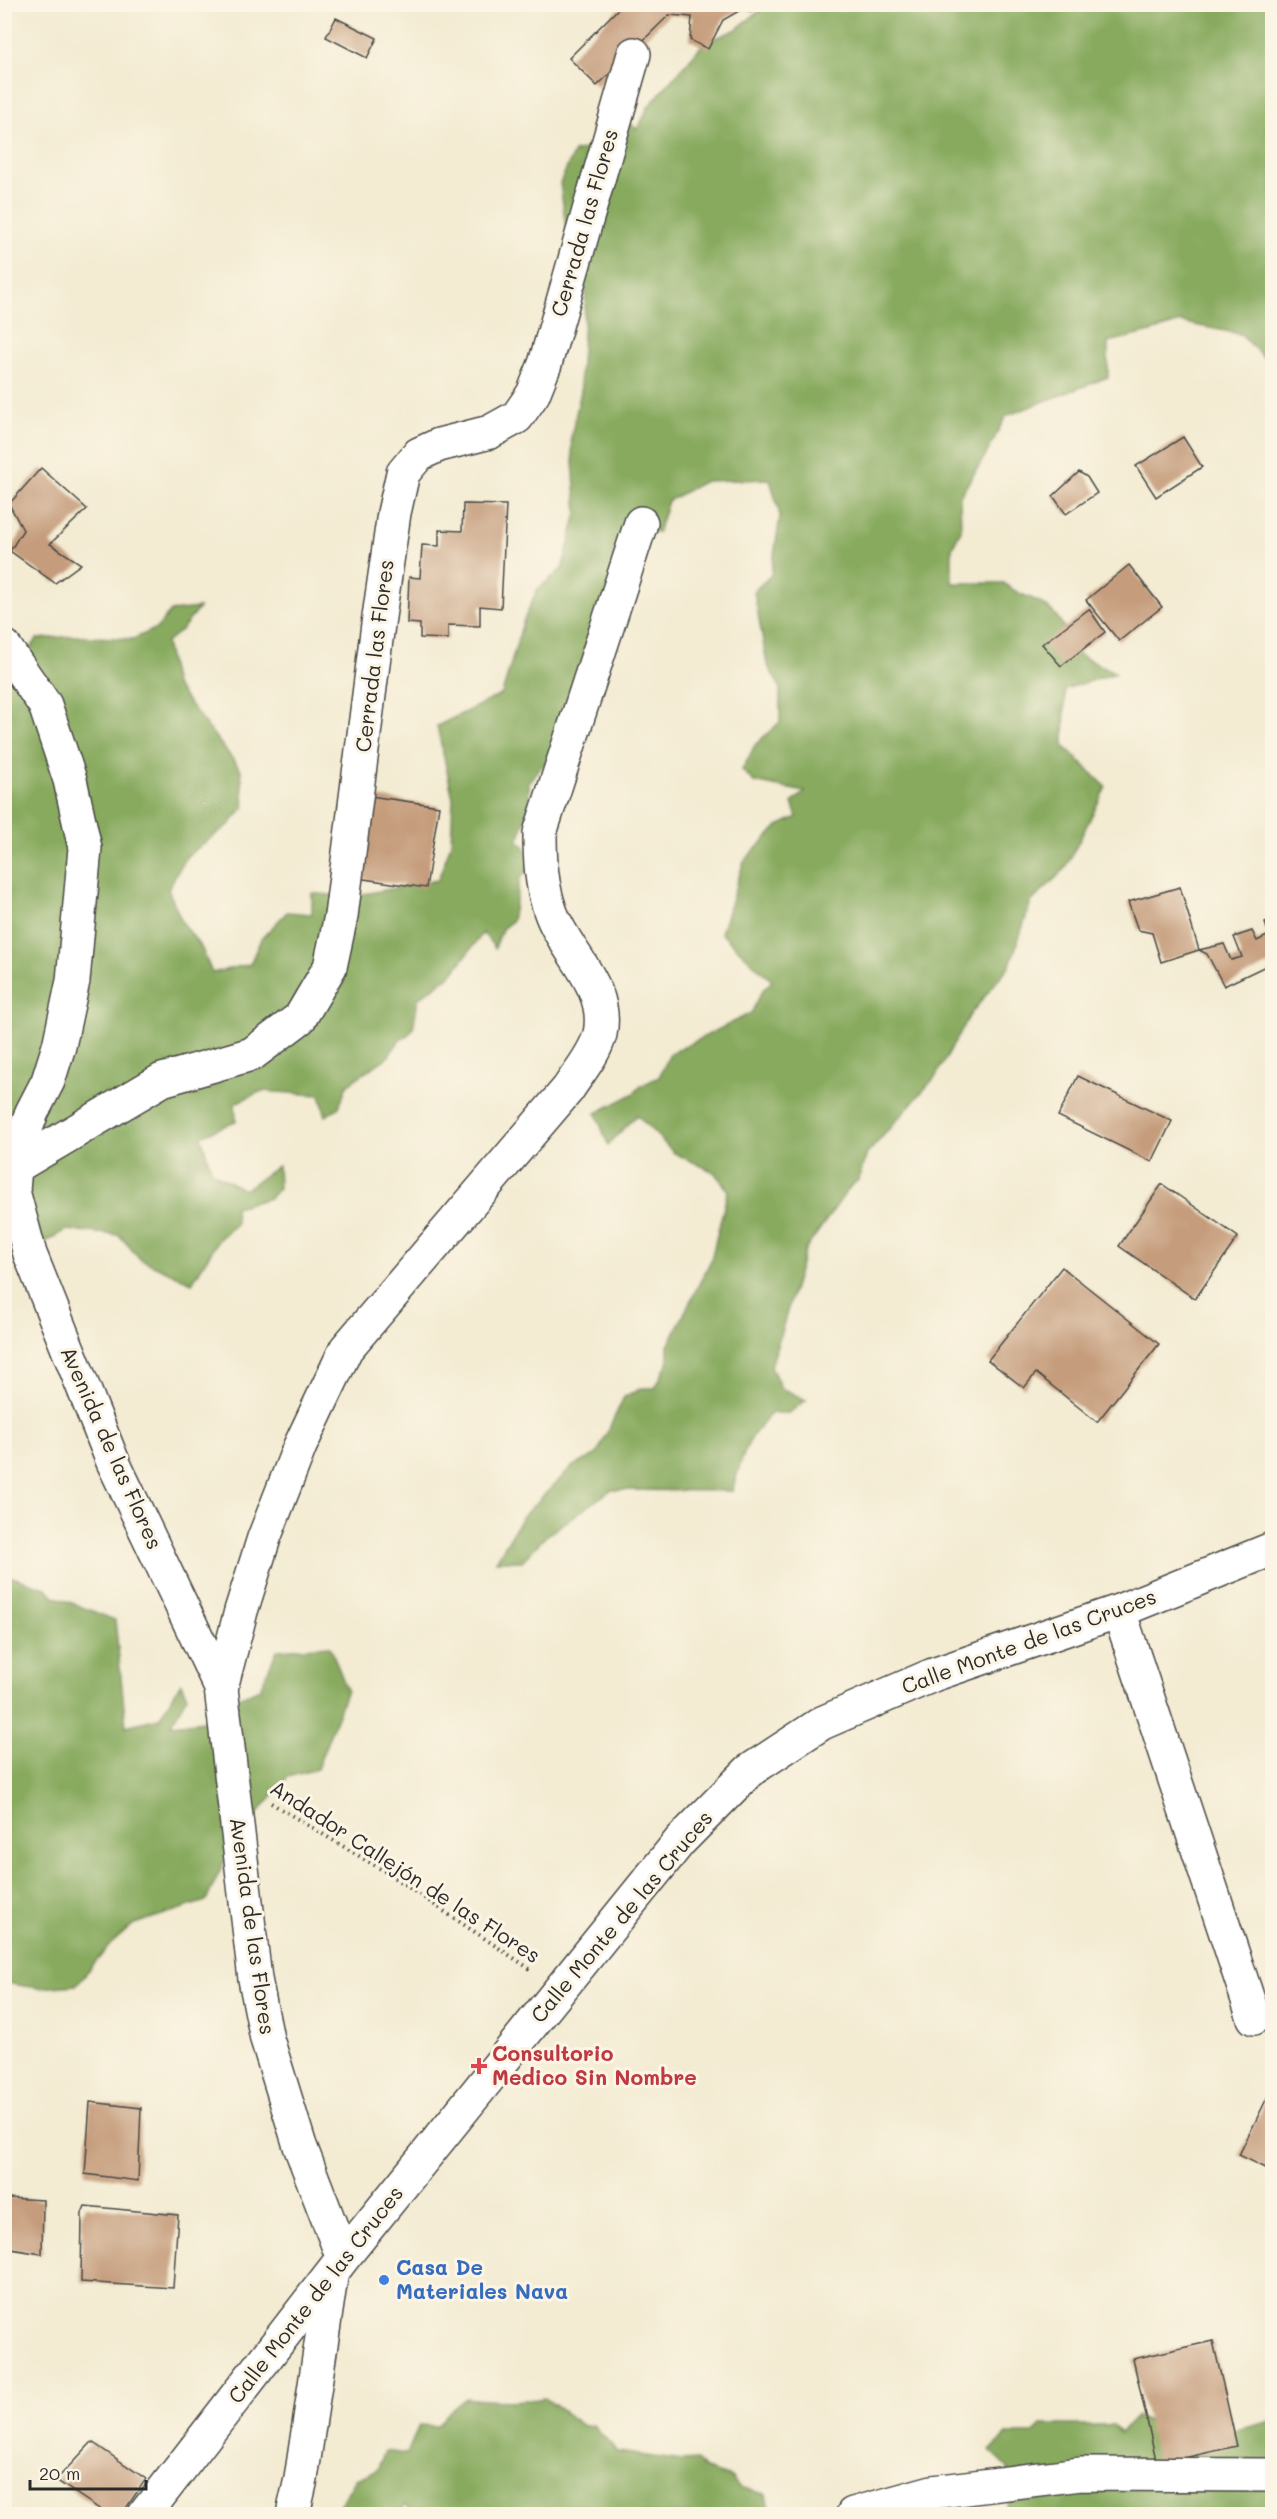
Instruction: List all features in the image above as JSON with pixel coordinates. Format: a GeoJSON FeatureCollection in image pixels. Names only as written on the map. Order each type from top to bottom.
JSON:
{"type":"FeatureCollection","features":[{"type":"Feature","properties":{"kind":"street","name":"Cerrada las Flores"},"geometry":{"type":"LineString","coordinates":[[15,1167],[162,1080],[252,1054],[300,1018],[330,967],[341,916],[378,624],[394,513],[403,473],[419,454],[490,432],[517,417],[533,394],[545,364],[634,54]]}},
{"type":"Feature","properties":{"kind":"street"},"geometry":{"type":"LineString","coordinates":[[221,1688],[241,1611],[264,1538],[300,1446],[346,1349],[568,1089],[600,1034],[601,1010],[591,981],[564,939],[550,911],[541,876],[540,833],[641,523]]}},
{"type":"Feature","properties":{"kind":"street","name":"Avenida de las Flores"},"geometry":{"type":"LineString","coordinates":[[4,646],[45,705],[70,780],[86,848],[73,981],[62,1035],[48,1081],[32,1112],[15,1167],[13,1191],[30,1254],[59,1333],[113,1462],[221,1688],[255,1979],[267,2039],[337,2267]]}},
{"type":"Feature","properties":{"kind":"street","name":"Calle Monte de las Cruces"},"geometry":{"type":"LineString","coordinates":[[145,2514],[337,2267],[680,1841],[749,1771],[822,1723],[933,1675],[1119,1611],[1272,1549]]}},
{"type":"Feature","properties":{"kind":"street"},"geometry":{"type":"LineString","coordinates":[[1119,1611],[1254,2018]]}},
{"type":"Feature","properties":{"kind":"street"},"geometry":{"type":"LineString","coordinates":[[293,2514],[337,2267]]}},
{"type":"Feature","properties":{"kind":"street"},"geometry":{"type":"LineString","coordinates":[[852,2514],[932,2492],[1081,2474],[1272,2475]]}},
{"type":"Feature","properties":{"kind":"path","name":"Andador Callejón de las Flores"},"geometry":{"type":"LineString","coordinates":[[233,1780],[384,1871],[560,1989]]}},
{"type":"Feature","properties":{"kind":"green space"},"geometry":{"type":"Polygon","coordinates":[[[767,5],[1272,5],[1272,357],[1263,357],[1240,334],[1180,322],[1151,332],[1108,342],[1108,377],[1006,416],[987,453],[960,496],[961,530],[952,548],[952,583],[1004,583],[1054,613],[1066,631],[1073,652],[1116,673],[1065,689],[1064,746],[1106,787],[1065,869],[1031,902],[1010,965],[970,1015],[936,1076],[867,1154],[858,1180],[849,1188],[805,1250],[771,1367],[781,1388],[806,1400],[789,1413],[772,1413],[763,1422],[750,1440],[732,1491],[611,1490],[546,1536],[522,1561],[496,1561],[522,1517],[573,1466],[597,1454],[624,1397],[642,1388],[655,1388],[668,1362],[668,1346],[711,1260],[728,1190],[714,1172],[674,1153],[637,1115],[608,1145],[596,1113],[633,1094],[642,1085],[659,1077],[670,1054],[751,1013],[763,990],[772,981],[721,933],[744,861],[778,826],[797,817],[792,803],[805,792],[754,782],[742,770],[755,745],[780,722],[780,687],[767,664],[754,591],[771,575],[780,516],[770,479],[705,481],[668,501],[658,532],[649,532],[580,719],[529,782],[529,807],[518,841],[525,847],[529,869],[520,878],[512,921],[502,929],[495,948],[483,933],[452,974],[418,999],[413,1029],[409,1034],[399,1041],[388,1057],[347,1085],[339,1107],[326,1116],[320,1095],[262,1091],[235,1103],[236,1121],[201,1136],[212,1172],[244,1190],[278,1166],[279,1188],[270,1198],[235,1207],[236,1224],[219,1239],[192,1283],[140,1259],[119,1235],[67,1230],[36,1247],[5,1218],[5,684],[37,639],[75,636],[133,639],[157,628],[171,611],[199,608],[183,628],[166,643],[175,685],[241,770],[244,807],[230,824],[187,856],[168,889],[182,922],[201,947],[212,973],[250,964],[261,939],[287,912],[312,914],[312,893],[348,897],[438,880],[451,844],[453,798],[437,726],[502,694],[523,622],[537,590],[562,569],[577,513],[571,437],[581,391],[586,292],[571,264],[560,183],[574,152],[614,142],[626,118],[636,129],[648,107],[704,43],[735,30],[767,5]]]}},
{"type":"Feature","properties":{"kind":"green space"},"geometry":{"type":"Polygon","coordinates":[[[4,1570],[6,1575],[46,1588],[54,1596],[115,1620],[126,1726],[159,1718],[181,1683],[187,1696],[171,1725],[228,1718],[236,1699],[260,1689],[277,1650],[330,1646],[347,1690],[317,1769],[288,1777],[233,1843],[206,1901],[134,1924],[110,1945],[76,1985],[39,1988],[5,1983],[4,1570]]]}},
{"type":"Feature","properties":{"kind":"green space"},"geometry":{"type":"Polygon","coordinates":[[[466,2398],[506,2401],[545,2398],[583,2426],[593,2425],[618,2452],[682,2461],[697,2460],[705,2469],[731,2477],[739,2487],[766,2494],[770,2514],[413,2514],[406,2505],[398,2514],[335,2514],[356,2479],[377,2470],[385,2451],[407,2454],[419,2425],[437,2426],[466,2398]]]}},
{"type":"Feature","properties":{"kind":"green space"},"geometry":{"type":"Polygon","coordinates":[[[1137,2416],[1155,2425],[1224,2433],[1272,2421],[1272,2514],[995,2514],[1007,2505],[1008,2468],[990,2451],[1007,2434],[1033,2434],[1042,2425],[1112,2425],[1120,2433],[1137,2416]]]}},
{"type":"Feature","properties":{"kind":"building"},"geometry":{"type":"Polygon","coordinates":[[[623,4],[755,4],[751,12],[744,8],[723,20],[708,49],[690,40],[692,17],[669,15],[597,86],[569,58],[623,4]]]}},
{"type":"Feature","properties":{"kind":"building"},"geometry":{"type":"Polygon","coordinates":[[[336,18],[377,38],[367,58],[326,37],[336,18]]]}},
{"type":"Feature","properties":{"kind":"building"},"geometry":{"type":"Polygon","coordinates":[[[1183,437],[1202,467],[1156,497],[1136,466],[1183,437]]]}},
{"type":"Feature","properties":{"kind":"building"},"geometry":{"type":"Polygon","coordinates":[[[41,468],[87,509],[50,544],[81,564],[55,583],[10,551],[23,530],[9,504],[41,468]]]}},
{"type":"Feature","properties":{"kind":"building"},"geometry":{"type":"Polygon","coordinates":[[[1079,472],[1087,477],[1097,493],[1066,514],[1053,496],[1079,472]]]}},
{"type":"Feature","properties":{"kind":"building"},"geometry":{"type":"Polygon","coordinates":[[[463,504],[506,505],[501,608],[480,606],[480,626],[448,625],[448,639],[420,638],[420,624],[407,623],[409,577],[420,578],[422,545],[439,546],[439,530],[462,531],[463,504]]]}},
{"type":"Feature","properties":{"kind":"building"},"geometry":{"type":"Polygon","coordinates":[[[1129,565],[1162,607],[1119,641],[1086,600],[1129,565]]]}},
{"type":"Feature","properties":{"kind":"building"},"geometry":{"type":"Polygon","coordinates":[[[1089,609],[1105,632],[1061,666],[1042,644],[1089,609]]]}},
{"type":"Feature","properties":{"kind":"building"},"geometry":{"type":"Polygon","coordinates":[[[370,796],[439,806],[426,888],[357,878],[370,796]]]}},
{"type":"Feature","properties":{"kind":"building"},"geometry":{"type":"Polygon","coordinates":[[[1180,887],[1199,950],[1161,962],[1152,933],[1138,930],[1128,902],[1180,887]]]}},
{"type":"Feature","properties":{"kind":"building"},"geometry":{"type":"Polygon","coordinates":[[[1272,920],[1272,963],[1224,986],[1207,954],[1199,950],[1224,944],[1231,960],[1242,957],[1234,937],[1252,931],[1257,941],[1269,935],[1265,923],[1272,920]]]}},
{"type":"Feature","properties":{"kind":"building"},"geometry":{"type":"Polygon","coordinates":[[[1078,1076],[1172,1121],[1152,1162],[1058,1116],[1078,1076]]]}},
{"type":"Feature","properties":{"kind":"building"},"geometry":{"type":"Polygon","coordinates":[[[1162,1184],[1238,1237],[1195,1299],[1119,1246],[1162,1184]]]}},
{"type":"Feature","properties":{"kind":"building"},"geometry":{"type":"Polygon","coordinates":[[[1062,1267],[1159,1344],[1097,1422],[1036,1373],[1024,1388],[988,1360],[1062,1267]]]}},
{"type":"Feature","properties":{"kind":"building"},"geometry":{"type":"Polygon","coordinates":[[[1268,2096],[1272,2098],[1272,2171],[1239,2155],[1268,2096]]]}},
{"type":"Feature","properties":{"kind":"building"},"geometry":{"type":"Polygon","coordinates":[[[90,2102],[141,2108],[138,2181],[85,2174],[90,2102]]]}},
{"type":"Feature","properties":{"kind":"building"},"geometry":{"type":"Polygon","coordinates":[[[7,2198],[43,2200],[42,2254],[5,2248],[7,2198]]]}},
{"type":"Feature","properties":{"kind":"building"},"geometry":{"type":"Polygon","coordinates":[[[85,2206],[178,2215],[173,2288],[81,2282],[82,2213],[85,2206]]]}},
{"type":"Feature","properties":{"kind":"building"},"geometry":{"type":"Polygon","coordinates":[[[1213,2341],[1237,2446],[1157,2464],[1133,2359],[1213,2341]]]}},
{"type":"Feature","properties":{"kind":"building"},"geometry":{"type":"Polygon","coordinates":[[[92,2442],[146,2479],[122,2514],[107,2514],[56,2480],[92,2442]]]}},
{"type":"Feature","properties":{"kind":"place","name":"Consultorio Medico Sin Nombre"},"geometry":{"type":"Point","coordinates":[479,2066]}},
{"type":"Feature","properties":{"kind":"place","name":"Casa De Materiales Nava"},"geometry":{"type":"Point","coordinates":[384,2280]}}]}
